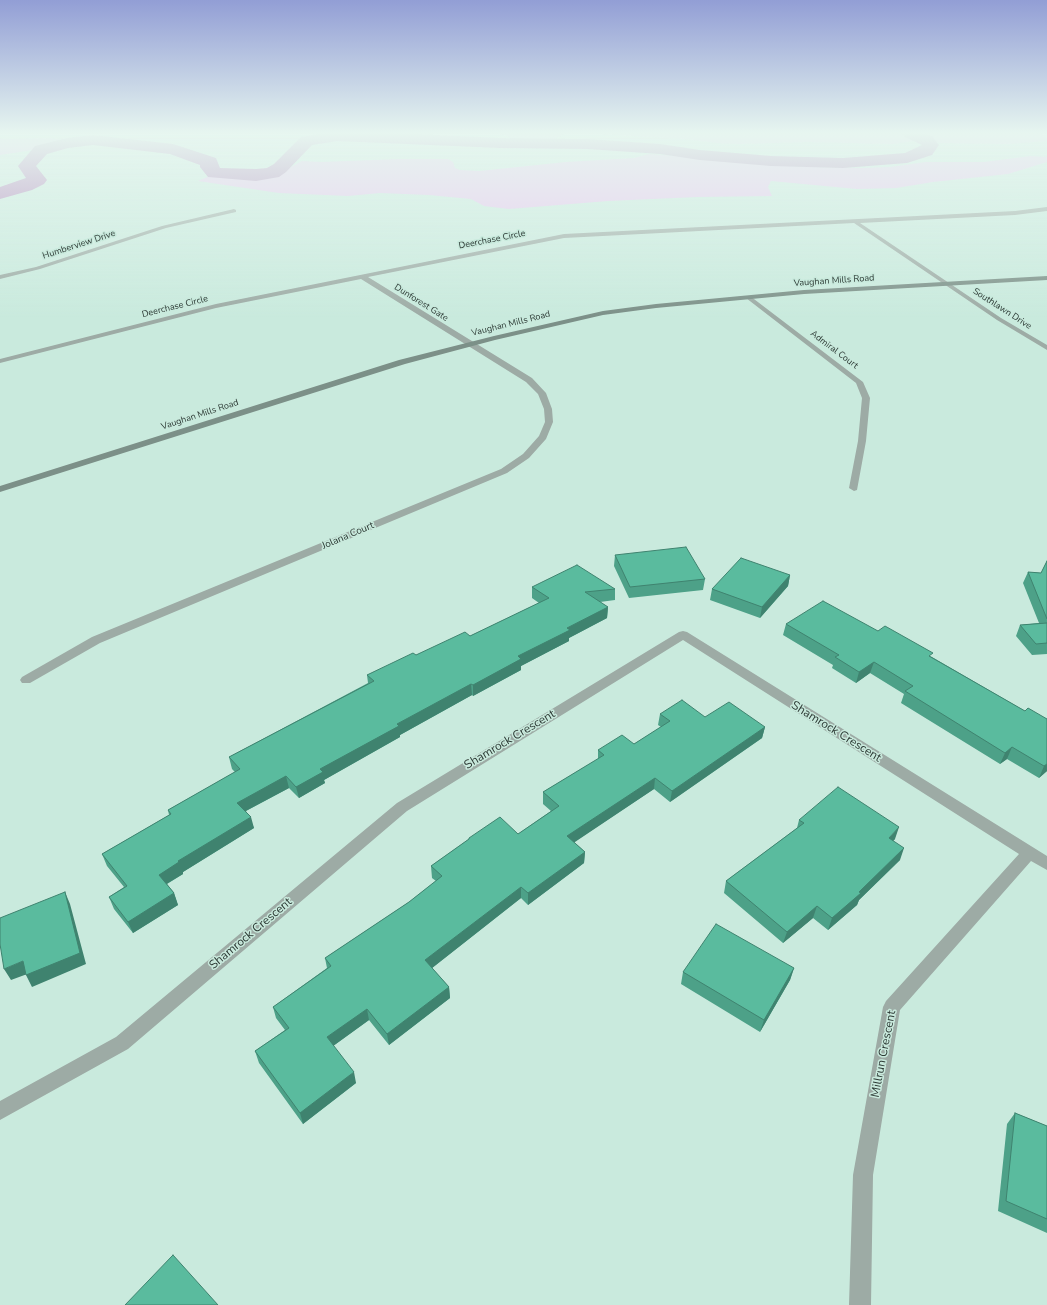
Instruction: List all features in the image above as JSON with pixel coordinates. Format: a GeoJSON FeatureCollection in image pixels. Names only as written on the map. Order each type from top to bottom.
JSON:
{"type":"FeatureCollection","features":[{"type":"Feature","properties":{"kind":"street","name":"Deerchase Circle"},"geometry":{"type":"LineString","coordinates":[[0,361],[216,306],[564,236],[856,222],[1014,213],[1047,209]]}},
{"type":"Feature","properties":{"kind":"street","name":"Humberview Drive"},"geometry":{"type":"LineString","coordinates":[[0,277],[38,268],[164,227],[234,211]]}},
{"type":"Feature","properties":{"kind":"street","name":"Southlawn Drive"},"geometry":{"type":"LineString","coordinates":[[856,222],[999,319],[1047,348]]}},
{"type":"Feature","properties":{"kind":"street","name":"Dunforest Gate"},"geometry":{"type":"LineString","coordinates":[[361,276],[472,344]]}},
{"type":"Feature","properties":{"kind":"street","name":"Vaughan Mills Road"},"geometry":{"type":"LineString","coordinates":[[0,489],[362,374],[472,344],[603,313],[656,306],[829,290],[1047,278]]}},
{"type":"Feature","properties":{"kind":"street","name":"Admiral Court"},"geometry":{"type":"LineString","coordinates":[[748,298],[859,382],[866,398],[862,441],[854,488]]}},
{"type":"Feature","properties":{"kind":"street","name":"Jolana Court"},"geometry":{"type":"LineString","coordinates":[[26,680],[96,640],[497,474],[526,456],[543,437],[549,422],[548,409],[542,394],[529,380],[472,344]]}},
{"type":"Feature","properties":{"kind":"street","name":"Shamrock Crescent"},"geometry":{"type":"LineString","coordinates":[[0,1111],[122,1043],[402,807],[682,635],[1047,864]]}},
{"type":"Feature","properties":{"kind":"street","name":"Millrun Crescent"},"geometry":{"type":"LineString","coordinates":[[860,1305],[863,1175],[892,1006],[1029,853]]}},
{"type":"Feature","properties":{"kind":"shaded area"},"geometry":{"type":"Polygon","coordinates":[[[323,195],[360,195],[348,196],[323,195]]]}},
{"type":"Feature","properties":{"kind":"shaded area"},"geometry":{"type":"Polygon","coordinates":[[[427,195],[772,196],[697,197],[608,201],[509,209],[484,206],[471,199],[427,195]]]}},
{"type":"Feature","properties":{"kind":"building"},"geometry":{"type":"Polygon","coordinates":[[[686,547],[705,579],[630,587],[615,555],[686,547]]]}},
{"type":"Feature","properties":{"kind":"building"},"geometry":{"type":"Polygon","coordinates":[[[741,558],[790,575],[762,607],[712,589],[741,558]]]}},
{"type":"Feature","properties":{"kind":"building"},"geometry":{"type":"Polygon","coordinates":[[[1047,561],[1047,619],[1028,572],[1041,573],[1047,561]]]}},
{"type":"Feature","properties":{"kind":"building"},"geometry":{"type":"Polygon","coordinates":[[[577,565],[615,589],[585,592],[608,607],[567,628],[570,630],[518,656],[521,659],[397,724],[399,726],[320,769],[323,772],[296,787],[286,776],[237,803],[251,817],[178,861],[179,862],[159,875],[174,893],[128,922],[109,897],[127,886],[102,854],[171,814],[168,810],[240,769],[229,757],[374,681],[367,675],[413,653],[416,655],[465,632],[470,636],[549,598],[532,587],[577,565]]]}},
{"type":"Feature","properties":{"kind":"building"},"geometry":{"type":"Polygon","coordinates":[[[823,601],[878,631],[885,626],[933,653],[929,656],[1025,711],[1028,708],[1047,719],[1047,764],[1044,766],[1012,747],[1005,753],[905,691],[913,686],[874,662],[859,672],[835,657],[839,655],[786,624],[823,601]]]}},
{"type":"Feature","properties":{"kind":"building"},"geometry":{"type":"Polygon","coordinates":[[[1047,623],[1047,643],[1036,644],[1020,625],[1047,623]]]}},
{"type":"Feature","properties":{"kind":"building"},"geometry":{"type":"Polygon","coordinates":[[[682,700],[705,717],[729,702],[765,727],[672,791],[655,778],[567,836],[585,852],[528,893],[521,887],[425,960],[449,987],[387,1034],[367,1009],[327,1037],[354,1072],[300,1113],[255,1051],[289,1028],[273,1007],[331,966],[325,958],[409,902],[442,876],[431,866],[500,817],[518,834],[559,806],[543,792],[604,755],[598,750],[622,735],[634,744],[670,721],[660,714],[682,700]]]}},
{"type":"Feature","properties":{"kind":"building"},"geometry":{"type":"Polygon","coordinates":[[[838,787],[899,827],[889,838],[904,848],[859,892],[861,893],[832,918],[817,906],[787,932],[726,881],[804,823],[799,820],[838,787]]]}},
{"type":"Feature","properties":{"kind":"building"},"geometry":{"type":"Polygon","coordinates":[[[65,892],[80,953],[26,975],[23,961],[4,969],[0,944],[0,918],[65,892]]]}},
{"type":"Feature","properties":{"kind":"building"},"geometry":{"type":"Polygon","coordinates":[[[716,924],[794,968],[764,1020],[683,972],[716,924]]]}},
{"type":"Feature","properties":{"kind":"building"},"geometry":{"type":"Polygon","coordinates":[[[1015,1113],[1047,1126],[1047,1219],[1006,1201],[1015,1113]]]}},
{"type":"Feature","properties":{"kind":"building"},"geometry":{"type":"Polygon","coordinates":[[[173,1255],[218,1305],[125,1305],[173,1255]]]}}]}
